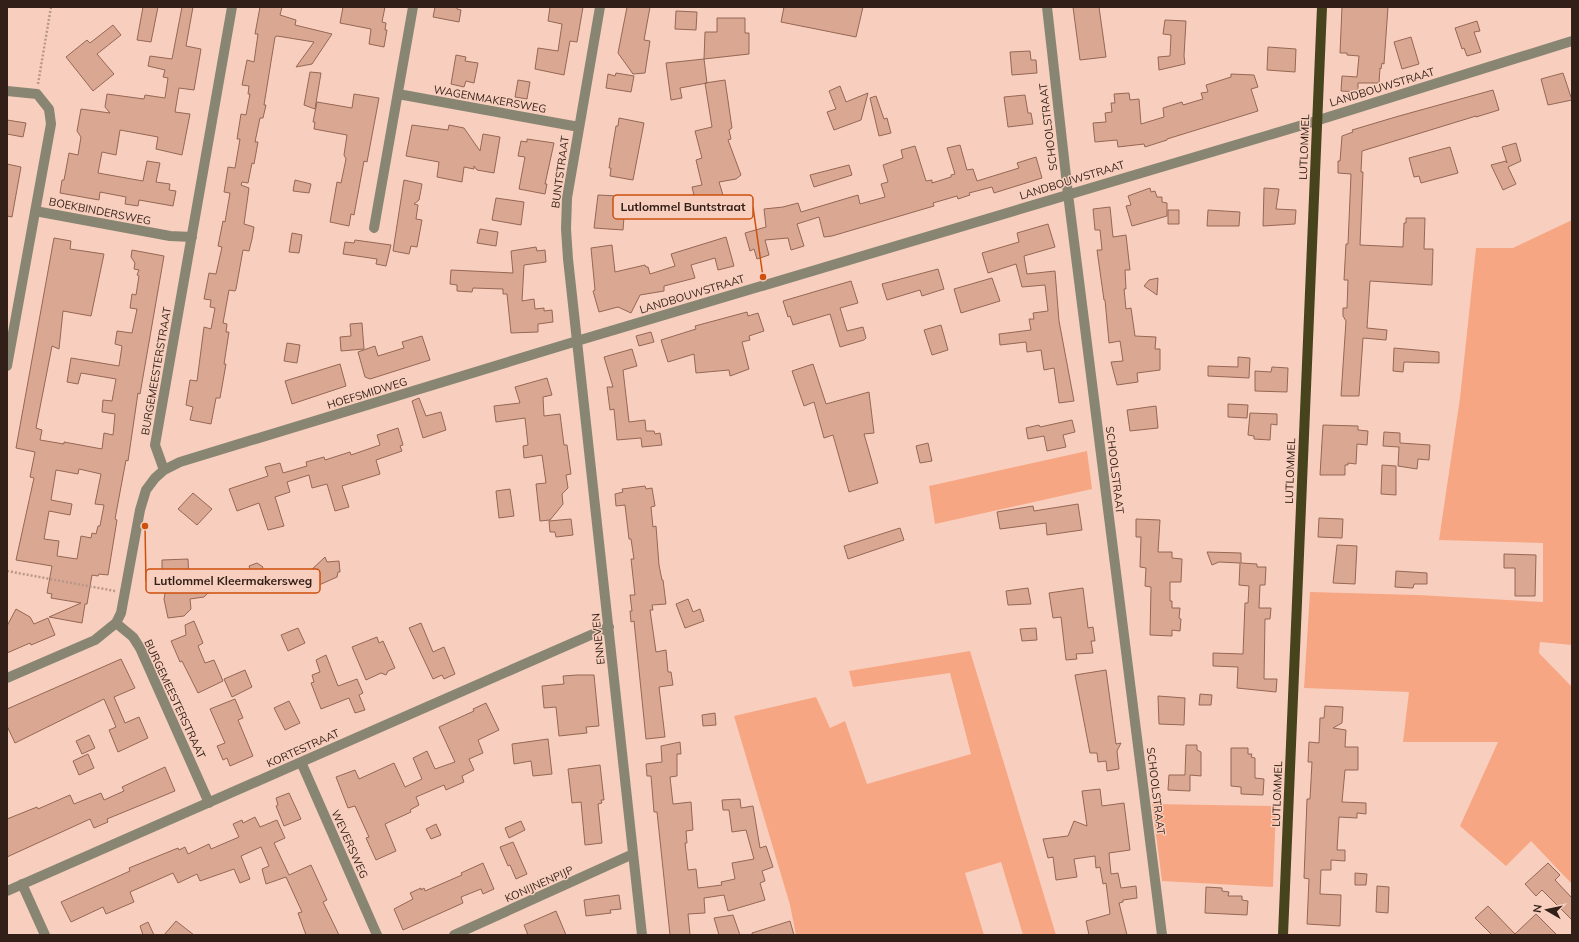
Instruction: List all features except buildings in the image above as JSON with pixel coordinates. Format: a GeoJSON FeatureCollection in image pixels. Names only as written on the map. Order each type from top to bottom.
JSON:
{"type":"FeatureCollection","features":[{"type":"Feature","properties":{"kind":"main road","name":"LUTLOMMEL"},"geometry":{"type":"LineString","coordinates":[[1283,935],[1322,7]]}},
{"type":"Feature","properties":{"kind":"street","name":"BURGEMEESTERSTRAAT"},"geometry":{"type":"LineString","coordinates":[[164,470],[155,445],[232,7]]}},
{"type":"Feature","properties":{"kind":"street"},"geometry":{"type":"LineString","coordinates":[[374,228],[413,7]]}},
{"type":"Feature","properties":{"kind":"street","name":"BUNTSTRAAT"},"geometry":{"type":"LineString","coordinates":[[578,341],[566,229],[567,198],[600,7]]}},
{"type":"Feature","properties":{"kind":"street","name":"SCHOOLSTRAAT"},"geometry":{"type":"LineString","coordinates":[[1047,7],[1068,194],[1162,935]]}},
{"type":"Feature","properties":{"kind":"street","name":"LANDBOUWSTRAAT"},"geometry":{"type":"LineString","coordinates":[[578,341],[1317,120],[1572,41]]}},
{"type":"Feature","properties":{"kind":"street"},"geometry":{"type":"LineString","coordinates":[[7,91],[37,94]]}},
{"type":"Feature","properties":{"kind":"street","name":"BOEKBINDERSWEG"},"geometry":{"type":"LineString","coordinates":[[37,94],[49,108],[51,124],[36,211],[170,236],[192,237]]}},
{"type":"Feature","properties":{"kind":"street","name":"WAGENMAKERSWEG"},"geometry":{"type":"LineString","coordinates":[[398,94],[579,127]]}},
{"type":"Feature","properties":{"kind":"street"},"geometry":{"type":"LineString","coordinates":[[7,366],[36,211]]}},
{"type":"Feature","properties":{"kind":"street","name":"HOEFSMIDWEG"},"geometry":{"type":"LineString","coordinates":[[164,470],[180,462],[578,341]]}},
{"type":"Feature","properties":{"kind":"street","name":"ENNEVEN"},"geometry":{"type":"LineString","coordinates":[[578,341],[642,935]]}},
{"type":"Feature","properties":{"kind":"street"},"geometry":{"type":"LineString","coordinates":[[7,678],[95,640],[116,623],[121,612],[140,510],[146,490],[164,470]]}},
{"type":"Feature","properties":{"kind":"street","name":"BURGEMEESTERSTRAAT"},"geometry":{"type":"LineString","coordinates":[[116,623],[132,637],[140,648],[209,803]]}},
{"type":"Feature","properties":{"kind":"street","name":"KORTESTRAAT"},"geometry":{"type":"LineString","coordinates":[[7,891],[609,627]]}},
{"type":"Feature","properties":{"kind":"street","name":"WEVERSWEG"},"geometry":{"type":"LineString","coordinates":[[301,762],[377,935]]}},
{"type":"Feature","properties":{"kind":"street","name":"KONIJNENPIJP"},"geometry":{"type":"LineString","coordinates":[[454,935],[633,854]]}},
{"type":"Feature","properties":{"kind":"street"},"geometry":{"type":"LineString","coordinates":[[22,884],[45,935]]}},
{"type":"Feature","properties":{"kind":"path"},"geometry":{"type":"LineString","coordinates":[[37,94],[51,7]]}},
{"type":"Feature","properties":{"kind":"path"},"geometry":{"type":"LineString","coordinates":[[7,571],[125,592]]}},
{"type":"Feature","properties":{"kind":"shaded area"},"geometry":{"type":"Polygon","coordinates":[[[1572,220],[1572,645],[1540,642],[1539,653],[1572,687],[1572,884],[1531,841],[1506,866],[1460,826],[1498,742],[1403,742],[1409,692],[1304,688],[1310,592],[1418,595],[1543,602],[1543,543],[1439,540],[1460,398],[1476,248],[1513,248],[1572,220]]]}},
{"type":"Feature","properties":{"kind":"shaded area"},"geometry":{"type":"Polygon","coordinates":[[[1087,451],[1092,489],[935,524],[929,486],[1087,451]]]}},
{"type":"Feature","properties":{"kind":"shaded area"},"geometry":{"type":"Polygon","coordinates":[[[970,651],[1056,935],[1023,935],[1001,862],[965,873],[984,935],[796,935],[790,905],[734,716],[816,697],[830,728],[845,721],[867,784],[971,754],[950,673],[853,687],[849,671],[970,651]]]}},
{"type":"Feature","properties":{"kind":"shaded area"},"geometry":{"type":"Polygon","coordinates":[[[1152,804],[1276,806],[1273,887],[1162,881],[1152,804]]]}},
{"type":"Feature","properties":{"kind":"place","name":"Lutlommel Buntstraat"},"geometry":{"type":"Point","coordinates":[763,277]}},
{"type":"Feature","properties":{"kind":"place","name":"Lutlommel Kleermakersweg"},"geometry":{"type":"Point","coordinates":[145,526]}}]}
